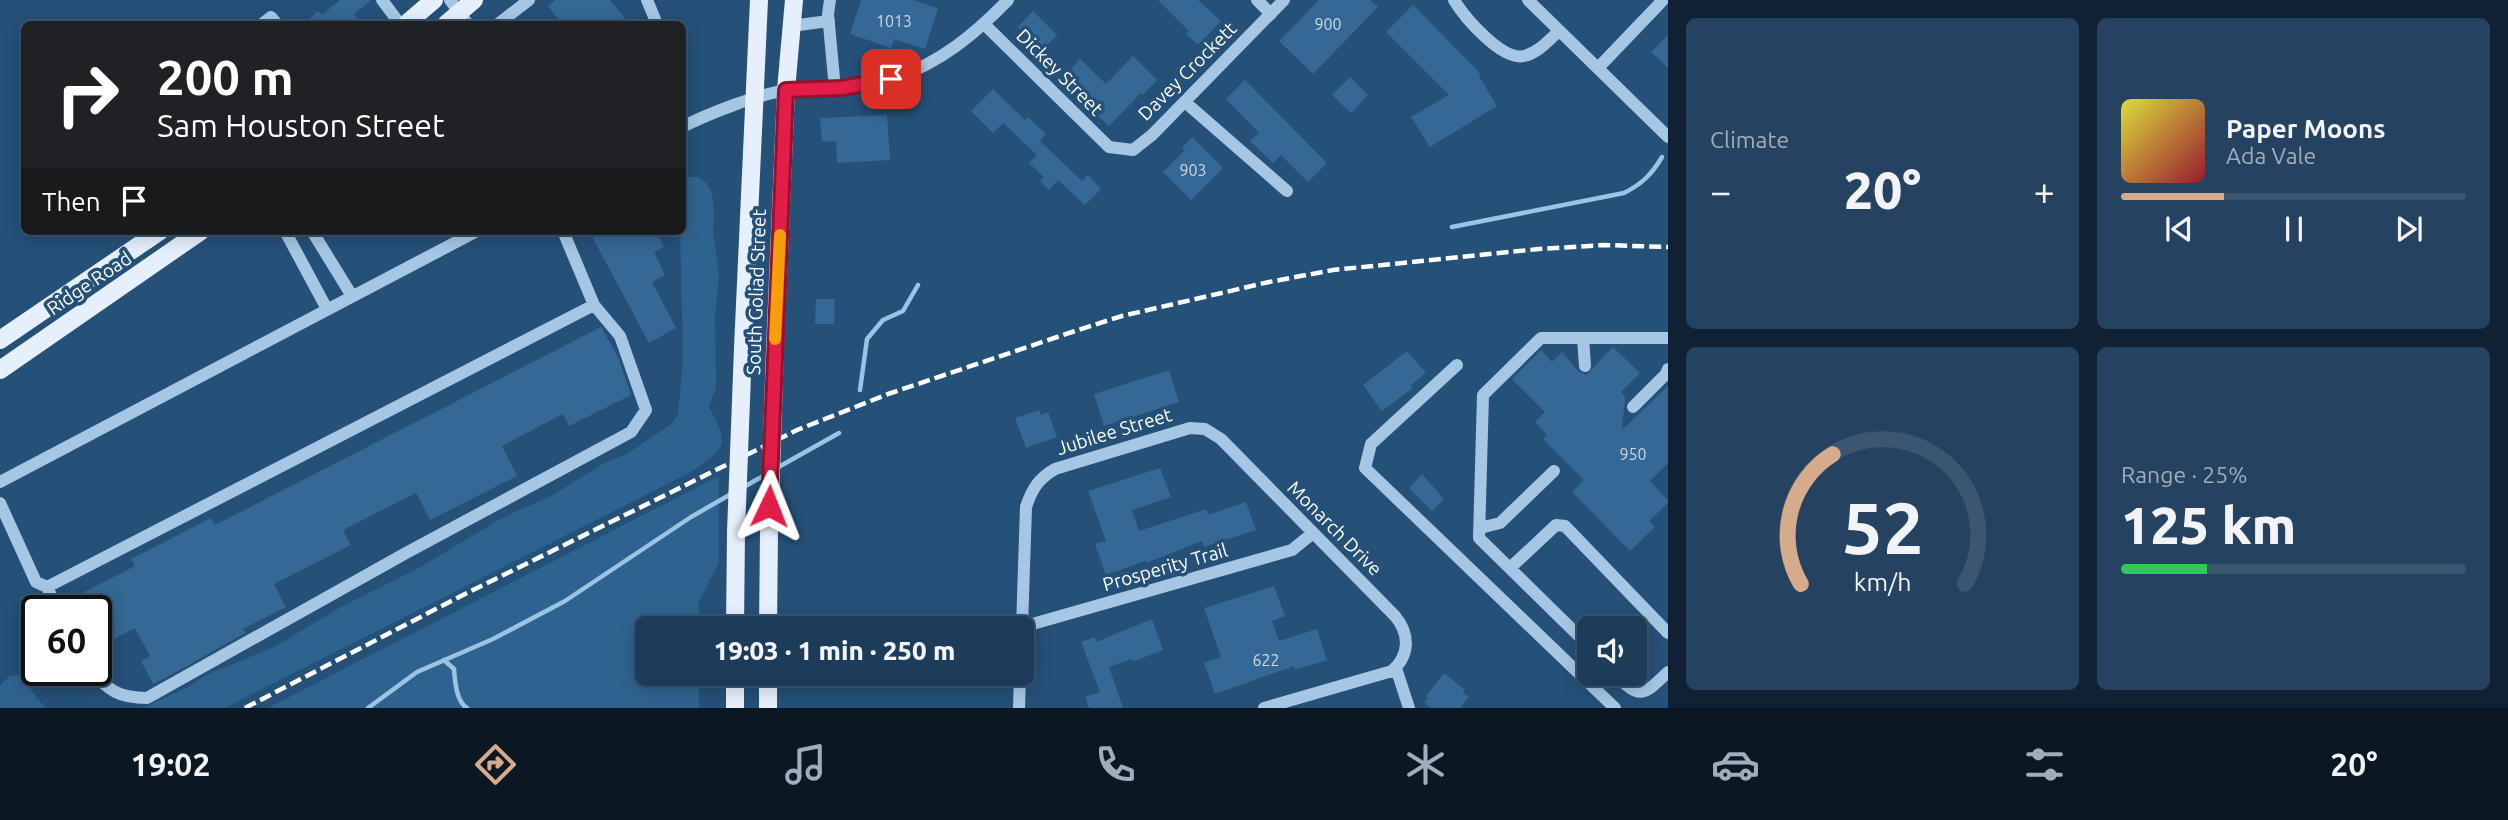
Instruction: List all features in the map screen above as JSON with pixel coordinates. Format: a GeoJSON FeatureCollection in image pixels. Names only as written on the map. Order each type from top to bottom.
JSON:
{"type":"FeatureCollection","features":[{"type":"Feature","properties":{"kind":"main road"},"geometry":{"type":"LineString","coordinates":[[409,21],[434,0]]}},
{"type":"Feature","properties":{"kind":"main road"},"geometry":{"type":"LineString","coordinates":[[456,15],[474,0]]}},
{"type":"Feature","properties":{"kind":"main road","name":"South Goliad Street"},"geometry":{"type":"LineString","coordinates":[[735,616],[743,348],[759,0]]}},
{"type":"Feature","properties":{"kind":"main road","name":"South Goliad Street"},"geometry":{"type":"LineString","coordinates":[[768,616],[775,349],[786,90],[794,0]]}},
{"type":"Feature","properties":{"kind":"main road","name":"Ridge Road"},"geometry":{"type":"LineString","coordinates":[[0,340],[154,235]]}},
{"type":"Feature","properties":{"kind":"main road","name":"Ridge Road"},"geometry":{"type":"LineString","coordinates":[[0,370],[195,235]]}},
{"type":"Feature","properties":{"kind":"main road"},"geometry":{"type":"LineString","coordinates":[[735,686],[735,708]]}},
{"type":"Feature","properties":{"kind":"main road"},"geometry":{"type":"LineString","coordinates":[[768,686],[768,708]]}},
{"type":"Feature","properties":{"kind":"street"},"geometry":{"type":"LineString","coordinates":[[382,0],[398,21]]}},
{"type":"Feature","properties":{"kind":"street"},"geometry":{"type":"LineString","coordinates":[[507,21],[529,0]]}},
{"type":"Feature","properties":{"kind":"street"},"geometry":{"type":"LineString","coordinates":[[648,0],[656,21]]}},
{"type":"Feature","properties":{"kind":"street"},"geometry":{"type":"LineString","coordinates":[[830,0],[829,21],[835,89]]}},
{"type":"Feature","properties":{"kind":"street"},"geometry":{"type":"LineString","coordinates":[[686,125],[754,99],[786,90],[860,86],[911,72],[946,53],[984,24],[1008,0]]}},
{"type":"Feature","properties":{"kind":"street"},"geometry":{"type":"LineString","coordinates":[[1257,0],[1271,14]]}},
{"type":"Feature","properties":{"kind":"street","name":"Davey Crockett"},"geometry":{"type":"LineString","coordinates":[[1109,147],[1133,150],[1152,135],[1284,0]]}},
{"type":"Feature","properties":{"kind":"street"},"geometry":{"type":"LineString","coordinates":[[1454,0],[1489,40],[1515,57],[1537,51],[1559,31]]}},
{"type":"Feature","properties":{"kind":"street"},"geometry":{"type":"LineString","coordinates":[[1528,0],[1668,137]]}},
{"type":"Feature","properties":{"kind":"street"},"geometry":{"type":"LineString","coordinates":[[1598,68],[1663,0]]}},
{"type":"Feature","properties":{"kind":"street"},"geometry":{"type":"LineString","coordinates":[[791,26],[829,21]]}},
{"type":"Feature","properties":{"kind":"street","name":"Dickey Street"},"geometry":{"type":"LineString","coordinates":[[984,24],[1109,147]]}},
{"type":"Feature","properties":{"kind":"street"},"geometry":{"type":"LineString","coordinates":[[1185,102],[1287,191]]}},
{"type":"Feature","properties":{"kind":"street"},"geometry":{"type":"LineString","coordinates":[[287,235],[327,309]]}},
{"type":"Feature","properties":{"kind":"street"},"geometry":{"type":"LineString","coordinates":[[314,235],[352,296]]}},
{"type":"Feature","properties":{"kind":"street"},"geometry":{"type":"LineString","coordinates":[[0,482],[469,235]]}},
{"type":"Feature","properties":{"kind":"street"},"geometry":{"type":"LineString","coordinates":[[104,686],[128,698],[147,698],[406,553],[631,432],[646,410],[620,336],[594,305],[565,235]]}},
{"type":"Feature","properties":{"kind":"street"},"geometry":{"type":"LineString","coordinates":[[47,587],[594,305]]}},
{"type":"Feature","properties":{"kind":"street"},"geometry":{"type":"LineString","coordinates":[[1577,634],[1479,538],[1483,395],[1541,338],[1667,341]]}},
{"type":"Feature","properties":{"kind":"street"},"geometry":{"type":"LineString","coordinates":[[1583,338],[1585,366]]}},
{"type":"Feature","properties":{"kind":"street"},"geometry":{"type":"LineString","coordinates":[[1457,365],[1371,444],[1365,467],[1615,708]]}},
{"type":"Feature","properties":{"kind":"street"},"geometry":{"type":"LineString","coordinates":[[1633,407],[1668,369]]}},
{"type":"Feature","properties":{"kind":"street","name":"Jubilee Street"},"geometry":{"type":"LineString","coordinates":[[1022,616],[1026,508],[1032,489],[1038,482],[1055,468],[1191,428],[1205,429]]}},
{"type":"Feature","properties":{"kind":"street","name":"Monarch Drive"},"geometry":{"type":"LineString","coordinates":[[1205,429],[1221,439],[1402,624],[1406,646],[1404,657],[1396,667]]}},
{"type":"Feature","properties":{"kind":"street"},"geometry":{"type":"LineString","coordinates":[[1480,528],[1500,523],[1554,471]]}},
{"type":"Feature","properties":{"kind":"street"},"geometry":{"type":"LineString","coordinates":[[0,503],[36,582],[47,587],[51,595]]}},
{"type":"Feature","properties":{"kind":"street"},"geometry":{"type":"LineString","coordinates":[[1510,568],[1556,525],[1565,526],[1668,633]]}},
{"type":"Feature","properties":{"kind":"street","name":"Prosperity Trail"},"geometry":{"type":"LineString","coordinates":[[1034,625],[1292,550],[1313,533]]}},
{"type":"Feature","properties":{"kind":"street"},"geometry":{"type":"LineString","coordinates":[[1264,708],[1392,671],[1396,667],[1409,708]]}},
{"type":"Feature","properties":{"kind":"street"},"geometry":{"type":"LineString","coordinates":[[1627,686],[1631,690],[1643,692],[1668,672]]}},
{"type":"Feature","properties":{"kind":"street"},"geometry":{"type":"LineString","coordinates":[[1019,708],[1020,686]]}},
{"type":"Feature","properties":{"kind":"shaded area"},"geometry":{"type":"Polygon","coordinates":[[[698,177],[712,192],[713,233],[719,275],[715,316],[716,387],[709,407],[722,439],[717,452],[689,473],[225,708],[143,708],[188,687],[206,675],[274,647],[339,608],[417,569],[502,518],[553,495],[606,462],[627,454],[671,424],[678,415],[683,360],[680,235],[686,235],[686,179],[698,177]]]}},
{"type":"Feature","properties":{"kind":"shaded area"},"geometry":{"type":"Polygon","coordinates":[[[719,476],[719,563],[699,601],[699,616],[635,616],[635,686],[699,686],[699,708],[268,708],[719,476]]]}},
{"type":"Feature","properties":{"kind":"shaded area"},"geometry":{"type":"Polygon","coordinates":[[[20,675],[21,686],[28,686],[45,708],[0,708],[0,686],[9,676],[20,675]]]}},
{"type":"Feature","properties":{"kind":"building"},"geometry":{"type":"Polygon","coordinates":[[[340,0],[371,0],[354,14],[358,19],[355,21],[306,21],[318,11],[322,15],[340,0]]]}},
{"type":"Feature","properties":{"kind":"building"},"geometry":{"type":"Polygon","coordinates":[[[555,0],[610,0],[628,21],[560,21],[548,6],[555,0]]]}},
{"type":"Feature","properties":{"kind":"building"},"geometry":{"type":"Polygon","coordinates":[[[861,0],[913,0],[938,8],[925,49],[894,39],[891,48],[850,34],[861,0]]]}},
{"type":"Feature","properties":{"kind":"building"},"geometry":{"type":"Polygon","coordinates":[[[1158,0],[1198,0],[1221,21],[1198,45],[1186,34],[1189,31],[1158,0]]]}},
{"type":"Feature","properties":{"kind":"building"},"geometry":{"type":"Polygon","coordinates":[[[1319,0],[1370,0],[1378,7],[1313,74],[1279,41],[1319,0]]]}},
{"type":"Feature","properties":{"kind":"building"},"geometry":{"type":"Polygon","coordinates":[[[1413,5],[1479,72],[1497,106],[1430,147],[1411,117],[1449,95],[1386,32],[1413,5]]]}},
{"type":"Feature","properties":{"kind":"building"},"geometry":{"type":"Polygon","coordinates":[[[1033,11],[1057,35],[1041,51],[1018,27],[1033,11]]]}},
{"type":"Feature","properties":{"kind":"building"},"geometry":{"type":"Polygon","coordinates":[[[1668,35],[1668,68],[1651,52],[1668,35]]]}},
{"type":"Feature","properties":{"kind":"building"},"geometry":{"type":"Polygon","coordinates":[[[1133,56],[1157,80],[1109,126],[1095,113],[1098,109],[1064,76],[1080,59],[1106,84],[1133,56]]]}},
{"type":"Feature","properties":{"kind":"building"},"geometry":{"type":"Polygon","coordinates":[[[1350,77],[1368,95],[1351,113],[1332,95],[1350,77]]]}},
{"type":"Feature","properties":{"kind":"building"},"geometry":{"type":"Polygon","coordinates":[[[1245,80],[1327,163],[1308,182],[1281,155],[1273,163],[1250,141],[1259,133],[1226,99],[1245,80]]]}},
{"type":"Feature","properties":{"kind":"building"},"geometry":{"type":"Polygon","coordinates":[[[993,89],[1025,120],[1028,117],[1046,134],[1040,141],[1082,181],[1088,175],[1101,189],[1085,205],[1058,180],[1049,190],[1040,181],[1044,177],[1029,163],[1037,155],[1003,123],[993,133],[971,111],[993,89]]]}},
{"type":"Feature","properties":{"kind":"building"},"geometry":{"type":"Polygon","coordinates":[[[887,115],[890,160],[837,163],[836,141],[822,142],[820,118],[887,115]]]}},
{"type":"Feature","properties":{"kind":"building"},"geometry":{"type":"Polygon","coordinates":[[[1192,137],[1223,168],[1191,200],[1163,172],[1184,151],[1182,148],[1192,137]]]}},
{"type":"Feature","properties":{"kind":"building"},"geometry":{"type":"Polygon","coordinates":[[[591,235],[658,235],[664,247],[654,252],[665,275],[652,282],[676,328],[649,343],[591,235]]]}},
{"type":"Feature","properties":{"kind":"building"},"geometry":{"type":"Polygon","coordinates":[[[816,299],[835,299],[834,324],[815,324],[816,299]]]}},
{"type":"Feature","properties":{"kind":"building"},"geometry":{"type":"Polygon","coordinates":[[[601,327],[618,357],[631,395],[569,426],[563,414],[502,446],[517,476],[430,520],[416,493],[343,530],[351,545],[274,584],[286,607],[243,629],[245,633],[153,684],[141,661],[150,656],[135,628],[112,640],[112,595],[78,595],[135,566],[131,559],[211,518],[215,525],[601,327]]]}},
{"type":"Feature","properties":{"kind":"building"},"geometry":{"type":"Polygon","coordinates":[[[1613,347],[1640,373],[1621,392],[1625,397],[1622,430],[1668,386],[1668,463],[1650,481],[1668,503],[1649,521],[1655,527],[1630,551],[1572,492],[1584,480],[1543,439],[1547,435],[1535,422],[1545,412],[1512,379],[1541,350],[1552,362],[1562,352],[1578,371],[1586,375],[1613,347]]]}},
{"type":"Feature","properties":{"kind":"building"},"geometry":{"type":"Polygon","coordinates":[[[1407,351],[1426,373],[1411,385],[1413,388],[1382,411],[1363,385],[1407,351]]]}},
{"type":"Feature","properties":{"kind":"building"},"geometry":{"type":"Polygon","coordinates":[[[1169,370],[1179,402],[1104,426],[1094,394],[1169,370]]]}},
{"type":"Feature","properties":{"kind":"building"},"geometry":{"type":"Polygon","coordinates":[[[1039,410],[1041,415],[1048,412],[1057,437],[1026,448],[1015,418],[1039,410]]]}},
{"type":"Feature","properties":{"kind":"building"},"geometry":{"type":"Polygon","coordinates":[[[1160,468],[1171,497],[1132,510],[1139,531],[1206,509],[1208,515],[1246,502],[1256,530],[1204,547],[1202,541],[1106,575],[1095,544],[1106,541],[1088,491],[1160,468]]]}},
{"type":"Feature","properties":{"kind":"building"},"geometry":{"type":"Polygon","coordinates":[[[1422,474],[1444,499],[1432,511],[1409,488],[1422,474]]]}},
{"type":"Feature","properties":{"kind":"building"},"geometry":{"type":"Polygon","coordinates":[[[1274,586],[1285,616],[1272,621],[1279,641],[1317,629],[1327,660],[1295,670],[1294,666],[1215,694],[1204,663],[1221,657],[1204,608],[1274,586]]]}},
{"type":"Feature","properties":{"kind":"building"},"geometry":{"type":"Polygon","coordinates":[[[1152,619],[1163,650],[1132,662],[1131,659],[1109,667],[1123,708],[1089,708],[1085,697],[1100,692],[1081,642],[1095,637],[1096,642],[1152,619]]]}},
{"type":"Feature","properties":{"kind":"building"},"geometry":{"type":"Polygon","coordinates":[[[1444,673],[1465,690],[1463,693],[1469,697],[1460,708],[1431,708],[1424,702],[1444,673]]]}},
{"type":"Feature","properties":{"kind":"waterway"},"geometry":{"type":"LineString","coordinates":[[1452,227],[1624,193],[1646,178],[1662,157]]}},
{"type":"Feature","properties":{"kind":"waterway"},"geometry":{"type":"LineString","coordinates":[[860,390],[867,339],[883,320],[903,311],[918,285]]}},
{"type":"Feature","properties":{"kind":"waterway"},"geometry":{"type":"LineString","coordinates":[[775,469],[839,433]]}},
{"type":"Feature","properties":{"kind":"waterway"},"geometry":{"type":"LineString","coordinates":[[742,488],[765,475]]}},
{"type":"Feature","properties":{"kind":"waterway"},"geometry":{"type":"LineString","coordinates":[[368,708],[417,672],[493,639],[565,601],[691,517],[731,494]]}},
{"type":"Feature","properties":{"kind":"waterway"},"geometry":{"type":"LineString","coordinates":[[444,660],[454,669],[458,696],[467,708]]}},
{"type":"Feature","properties":{"kind":"railway"},"geometry":{"type":"LineString","coordinates":[[245,708],[461,596],[797,430],[888,394],[1072,332],[1122,316],[1333,270],[1539,249],[1604,245],[1668,247]]}},
{"type":"Feature","properties":{"kind":"slow traffic"},"geometry":{"type":"LineString","coordinates":[[775,339],[780,235]]}},
{"type":"Feature","properties":{"kind":"route"},"geometry":{"type":"LineString","coordinates":[[769,506],[786,90],[842,88],[891,79]]}}]}
